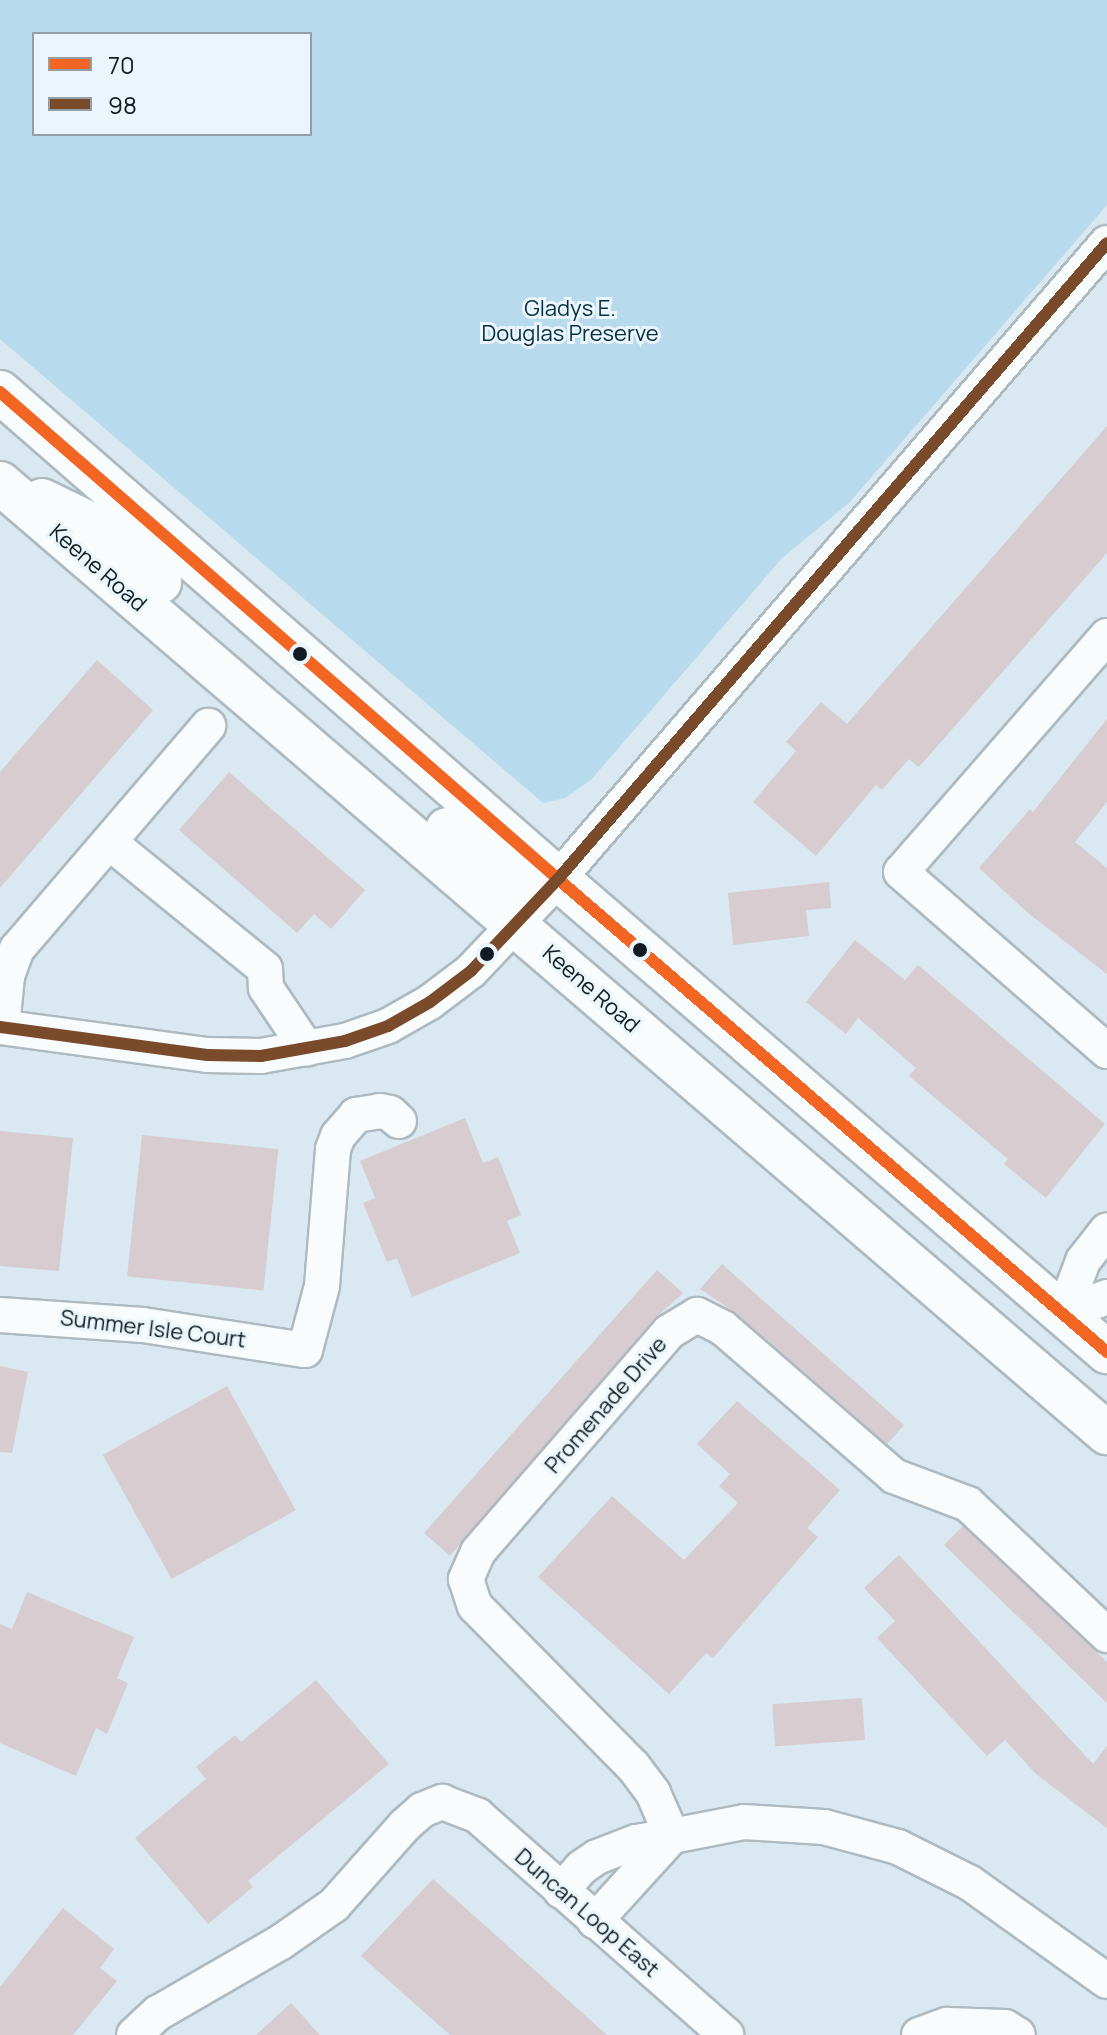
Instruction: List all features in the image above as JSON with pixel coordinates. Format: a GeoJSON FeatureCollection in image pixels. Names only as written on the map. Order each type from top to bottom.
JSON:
{"type":"FeatureCollection","features":[{"type":"Feature","properties":{"kind":"main road"},"geometry":{"type":"LineString","coordinates":[[0,392],[1107,1352]]}},
{"type":"Feature","properties":{"kind":"main road"},"geometry":{"type":"LineString","coordinates":[[0,481],[95,526],[480,858],[501,871],[527,880],[558,879]]}},
{"type":"Feature","properties":{"kind":"main road","name":"Keene Road"},"geometry":{"type":"LineString","coordinates":[[0,481],[1107,1433]]}},
{"type":"Feature","properties":{"kind":"main road"},"geometry":{"type":"LineString","coordinates":[[515,924],[544,921],[590,942],[847,1163],[955,1221]]}},
{"type":"Feature","properties":{"kind":"street"},"geometry":{"type":"LineString","coordinates":[[208,726],[17,949],[7,976],[1,1027],[207,1055],[261,1056],[307,1049],[388,1026],[430,1002],[471,971],[558,879],[1107,243]]}},
{"type":"Feature","properties":{"kind":"street"},"geometry":{"type":"LineString","coordinates":[[1107,636],[901,872],[1107,1051]]}},
{"type":"Feature","properties":{"kind":"street"},"geometry":{"type":"LineString","coordinates":[[109,842],[265,969],[266,988],[307,1049]]}},
{"type":"Feature","properties":{"kind":"street","name":"Summer Isle Court"},"geometry":{"type":"LineString","coordinates":[[0,1315],[143,1325],[305,1350],[322,1286],[333,1149],[338,1136],[356,1115],[380,1111],[390,1113],[399,1121]]}},
{"type":"Feature","properties":{"kind":"street"},"geometry":{"type":"LineString","coordinates":[[1063,1314],[1083,1261],[1107,1230]]}},
{"type":"Feature","properties":{"kind":"street"},"geometry":{"type":"LineString","coordinates":[[1063,1314],[1107,1297]]}},
{"type":"Feature","properties":{"kind":"street","name":"Promenade Drive"},"geometry":{"type":"LineString","coordinates":[[672,1836],[653,1793],[633,1766],[475,1606],[466,1579],[478,1552],[669,1332],[683,1320],[697,1315],[723,1328],[894,1476],[968,1504],[1107,1635]]}},
{"type":"Feature","properties":{"kind":"street","name":"Duncan Loop East"},"geometry":{"type":"LineString","coordinates":[[134,2035],[158,2013],[281,1942],[334,1905],[405,1825],[422,1810],[442,1802],[478,1816],[726,2035]]}},
{"type":"Feature","properties":{"kind":"street"},"geometry":{"type":"LineString","coordinates":[[561,1891],[581,1868],[597,1857],[636,1842],[744,1822],[824,1827],[898,1847],[970,1883],[1107,1981]]}},
{"type":"Feature","properties":{"kind":"street"},"geometry":{"type":"LineString","coordinates":[[595,1921],[672,1836]]}},
{"type":"Feature","properties":{"kind":"street"},"geometry":{"type":"LineString","coordinates":[[919,2035],[947,2025],[1005,2027],[1018,2035]]}},
{"type":"Feature","properties":{"kind":"green space","name":"Gladys E. Douglas Preserve"},"geometry":{"type":"Polygon","coordinates":[[[0,0],[1107,0],[1107,205],[849,503],[782,558],[591,780],[565,798],[543,803],[0,339],[0,0]]]}},
{"type":"Feature","properties":{"kind":"building"},"geometry":{"type":"Polygon","coordinates":[[[1107,426],[1107,553],[919,767],[909,759],[882,790],[876,785],[816,856],[753,802],[796,751],[786,742],[821,702],[847,724],[1107,426]]]}},
{"type":"Feature","properties":{"kind":"building"},"geometry":{"type":"Polygon","coordinates":[[[97,660],[153,710],[0,888],[0,772],[97,660]]]}},
{"type":"Feature","properties":{"kind":"building"},"geometry":{"type":"Polygon","coordinates":[[[1107,719],[1107,802],[1075,842],[1107,868],[1107,974],[1028,913],[979,868],[1030,809],[1033,812],[1107,719]]]}},
{"type":"Feature","properties":{"kind":"building"},"geometry":{"type":"Polygon","coordinates":[[[229,772],[365,890],[331,929],[314,914],[297,933],[179,830],[229,772]]]}},
{"type":"Feature","properties":{"kind":"building"},"geometry":{"type":"Polygon","coordinates":[[[829,882],[831,908],[806,910],[809,936],[733,945],[728,893],[829,882]]]}},
{"type":"Feature","properties":{"kind":"building"},"geometry":{"type":"Polygon","coordinates":[[[855,940],[905,980],[918,965],[1105,1124],[1046,1198],[1004,1164],[1008,1159],[909,1076],[916,1068],[858,1018],[846,1034],[806,1002],[855,940]]]}},
{"type":"Feature","properties":{"kind":"building"},"geometry":{"type":"Polygon","coordinates":[[[465,1118],[483,1163],[498,1157],[521,1215],[507,1221],[520,1253],[412,1297],[397,1258],[387,1262],[363,1203],[375,1198],[360,1161],[465,1118]]]}},
{"type":"Feature","properties":{"kind":"building"},"geometry":{"type":"Polygon","coordinates":[[[0,1131],[73,1138],[59,1271],[0,1266],[0,1131]]]}},
{"type":"Feature","properties":{"kind":"building"},"geometry":{"type":"Polygon","coordinates":[[[142,1135],[278,1149],[263,1291],[127,1276],[142,1135]]]}},
{"type":"Feature","properties":{"kind":"building"},"geometry":{"type":"Polygon","coordinates":[[[722,1264],[904,1425],[887,1444],[736,1313],[700,1289],[722,1264]]]}},
{"type":"Feature","properties":{"kind":"building"},"geometry":{"type":"Polygon","coordinates":[[[657,1270],[683,1293],[654,1319],[450,1556],[424,1533],[657,1270]]]}},
{"type":"Feature","properties":{"kind":"building"},"geometry":{"type":"Polygon","coordinates":[[[0,1366],[28,1372],[12,1453],[0,1452],[0,1366]]]}},
{"type":"Feature","properties":{"kind":"building"},"geometry":{"type":"Polygon","coordinates":[[[227,1386],[296,1510],[172,1579],[103,1455],[227,1386]]]}},
{"type":"Feature","properties":{"kind":"building"},"geometry":{"type":"Polygon","coordinates":[[[737,1401],[840,1490],[807,1528],[818,1537],[713,1658],[706,1653],[669,1694],[538,1577],[612,1496],[684,1560],[738,1503],[719,1486],[730,1474],[697,1444],[737,1401]]]}},
{"type":"Feature","properties":{"kind":"building"},"geometry":{"type":"Polygon","coordinates":[[[963,1526],[1107,1662],[1107,1703],[944,1545],[963,1526]]]}},
{"type":"Feature","properties":{"kind":"building"},"geometry":{"type":"Polygon","coordinates":[[[899,1555],[1093,1764],[1107,1746],[1107,1828],[1036,1774],[1005,1740],[987,1756],[877,1638],[895,1621],[864,1588],[899,1555]]]}},
{"type":"Feature","properties":{"kind":"building"},"geometry":{"type":"Polygon","coordinates":[[[27,1592],[134,1637],[117,1678],[128,1683],[107,1734],[96,1728],[76,1776],[0,1743],[0,1624],[12,1629],[27,1592]]]}},
{"type":"Feature","properties":{"kind":"building"},"geometry":{"type":"Polygon","coordinates":[[[316,1680],[389,1764],[248,1881],[253,1887],[208,1924],[135,1838],[206,1779],[196,1767],[235,1735],[241,1742],[316,1680]]]}},
{"type":"Feature","properties":{"kind":"building"},"geometry":{"type":"Polygon","coordinates":[[[862,1698],[865,1740],[775,1746],[772,1704],[862,1698]]]}},
{"type":"Feature","properties":{"kind":"building"},"geometry":{"type":"Polygon","coordinates":[[[433,1879],[607,2035],[450,2035],[361,1956],[433,1879]]]}},
{"type":"Feature","properties":{"kind":"building"},"geometry":{"type":"Polygon","coordinates":[[[63,1908],[114,1949],[100,1968],[117,1981],[73,2035],[0,2035],[0,1987],[63,1908]]]}},
{"type":"Feature","properties":{"kind":"building"},"geometry":{"type":"Polygon","coordinates":[[[291,2003],[320,2035],[256,2035],[291,2003]]]}},
{"type":"Feature","properties":{"kind":"transit line","name":"98"},"geometry":{"type":"LineString","coordinates":[[0,1027],[207,1055],[261,1056],[345,1041],[388,1026],[430,1002],[471,971],[558,879],[1107,243]]}},
{"type":"Feature","properties":{"kind":"transit line","name":"70"},"geometry":{"type":"LineString","coordinates":[[0,392],[1107,1352]]}}]}
